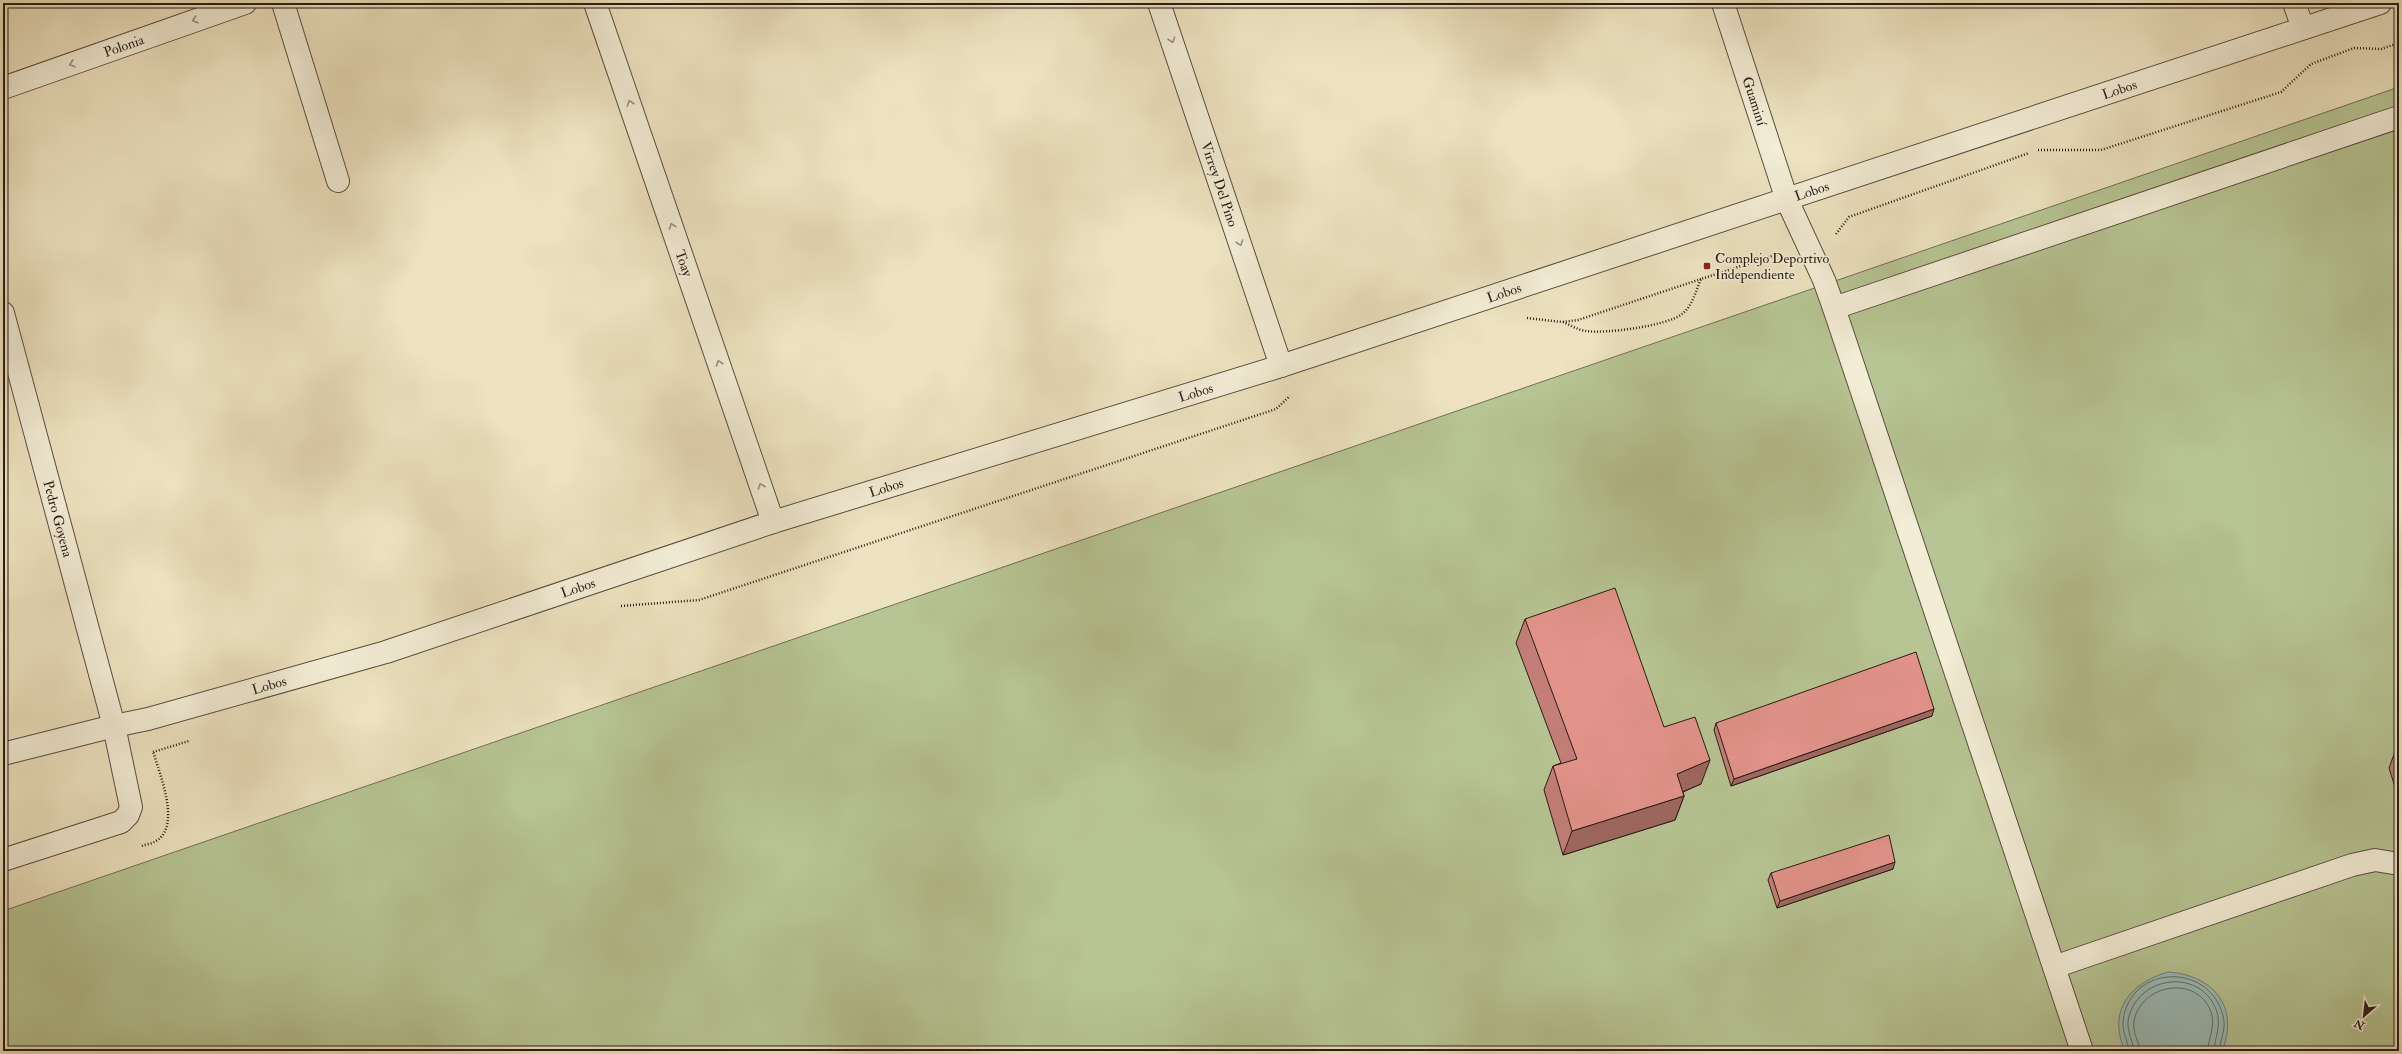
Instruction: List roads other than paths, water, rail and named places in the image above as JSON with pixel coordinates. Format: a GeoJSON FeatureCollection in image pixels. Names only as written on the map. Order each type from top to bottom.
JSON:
{"type":"FeatureCollection","features":[{"type":"Feature","properties":{"kind":"street"},"geometry":{"type":"LineString","coordinates":[[283,3],[338,181]]}},
{"type":"Feature","properties":{"kind":"street","name":"Toay"},"geometry":{"type":"LineString","coordinates":[[595,3],[773,522]]}},
{"type":"Feature","properties":{"kind":"street","name":"Virrey Del Pino"},"geometry":{"type":"LineString","coordinates":[[1159,3],[1281,366]]}},
{"type":"Feature","properties":{"kind":"street","name":"Guaminí"},"geometry":{"type":"LineString","coordinates":[[1723,3],[1787,200],[1808,245],[1834,308],[2082,1051]]}},
{"type":"Feature","properties":{"kind":"street"},"geometry":{"type":"LineString","coordinates":[[2294,3],[2303,28]]}},
{"type":"Feature","properties":{"kind":"street","name":"Lobos"},"geometry":{"type":"LineString","coordinates":[[3,754],[148,719],[386,652],[773,522],[1281,366],[2380,3]]}},
{"type":"Feature","properties":{"kind":"street","name":"Polonia"},"geometry":{"type":"LineString","coordinates":[[3,88],[239,4]]}},
{"type":"Feature","properties":{"kind":"street"},"geometry":{"type":"LineString","coordinates":[[1834,308],[2399,117]]}},
{"type":"Feature","properties":{"kind":"street","name":"Pedro Goyena"},"geometry":{"type":"LineString","coordinates":[[3,313],[114,726],[131,799],[128,815],[121,822],[3,860]]}},
{"type":"Feature","properties":{"kind":"street"},"geometry":{"type":"LineString","coordinates":[[2054,967],[2352,865],[2375,860],[2399,864]]}},
{"type":"Feature","properties":{"kind":"water"},"geometry":{"type":"Polygon","coordinates":[[[2168,972],[2184,974],[2198,979],[2210,987],[2219,996],[2225,1007],[2227,1021],[2227,1035],[2222,1051],[2125,1051],[2120,1037],[2119,1023],[2121,1011],[2126,1001],[2133,991],[2143,983],[2168,972]]]}},
{"type":"Feature","properties":{"kind":"place","name":"Complejo Deportivo Independiente"},"geometry":{"type":"Point","coordinates":[1707,266]}}]}
